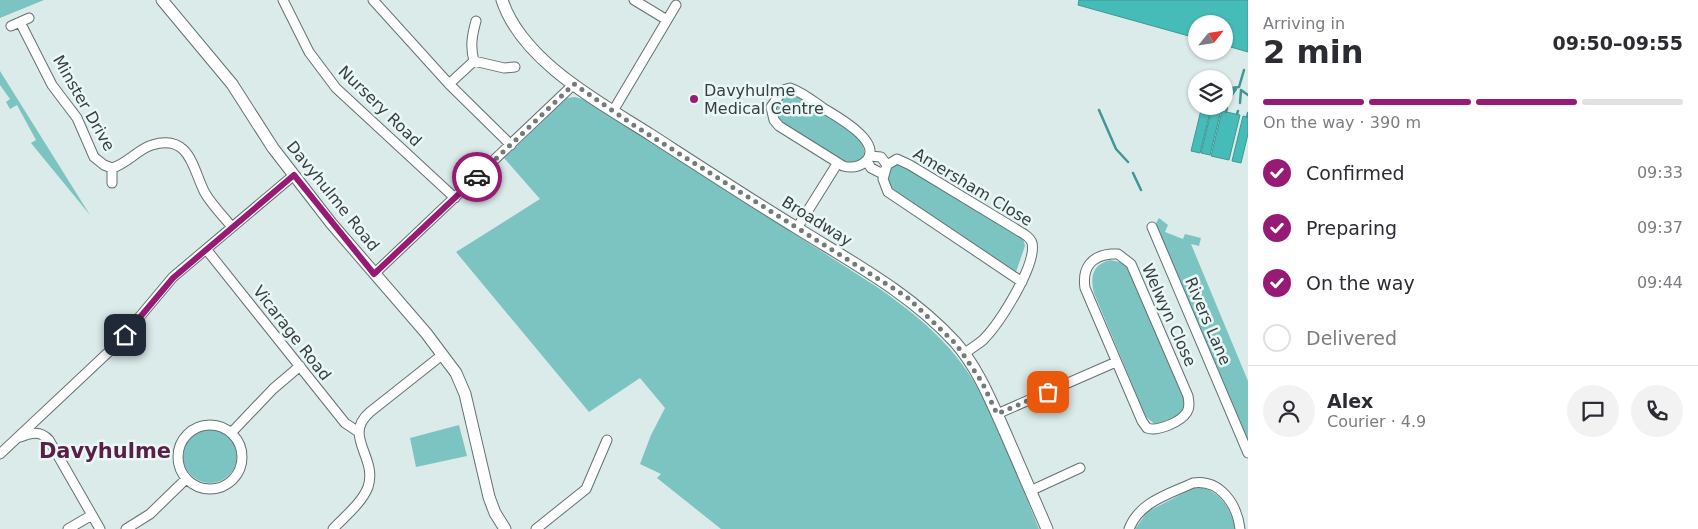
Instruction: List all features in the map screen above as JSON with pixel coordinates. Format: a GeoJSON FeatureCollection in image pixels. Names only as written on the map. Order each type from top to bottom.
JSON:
{"type":"FeatureCollection","features":[{"type":"Feature","properties":{"kind":"street","name":"Davyhulme Road"},"geometry":{"type":"LineString","coordinates":[[162,0],[232,84],[273,148],[442,355],[461,384],[489,497],[499,527]]}},
{"type":"Feature","properties":{"kind":"street","name":"Nursery Road"},"geometry":{"type":"LineString","coordinates":[[282,0],[309,52],[336,88],[455,198]]}},
{"type":"Feature","properties":{"kind":"street"},"geometry":{"type":"LineString","coordinates":[[373,0],[449,84],[511,145]]}},
{"type":"Feature","properties":{"kind":"street","name":"Broadway"},"geometry":{"type":"LineString","coordinates":[[502,0],[512,22],[532,49],[574,84],[613,111],[907,297],[940,327],[964,354],[982,382],[1047,529]]}},
{"type":"Feature","properties":{"kind":"street"},"geometry":{"type":"LineString","coordinates":[[634,0],[667,20]]}},
{"type":"Feature","properties":{"kind":"street"},"geometry":{"type":"LineString","coordinates":[[613,111],[676,4]]}},
{"type":"Feature","properties":{"kind":"street","name":"Minster Drive"},"geometry":{"type":"LineString","coordinates":[[11,26],[24,20],[52,85],[76,118],[94,157],[112,168]]}},
{"type":"Feature","properties":{"kind":"street"},"geometry":{"type":"LineString","coordinates":[[474,61],[471,52],[476,20]]}},
{"type":"Feature","properties":{"kind":"street"},"geometry":{"type":"LineString","coordinates":[[449,84],[474,61]]}},
{"type":"Feature","properties":{"kind":"street"},"geometry":{"type":"LineString","coordinates":[[474,61],[504,68],[516,67]]}},
{"type":"Feature","properties":{"kind":"street"},"geometry":{"type":"LineString","coordinates":[[374,274],[574,84]]}},
{"type":"Feature","properties":{"kind":"street"},"geometry":{"type":"LineString","coordinates":[[794,89],[857,130],[864,138],[868,158],[855,167],[837,164],[779,126],[774,120],[771,114],[771,107],[783,90],[794,89]]}},
{"type":"Feature","properties":{"kind":"street","name":"Minster Drive"},"geometry":{"type":"LineString","coordinates":[[112,168],[152,145],[165,143],[179,147],[191,157],[205,192],[232,227]]}},
{"type":"Feature","properties":{"kind":"street","name":"Amersham Close"},"geometry":{"type":"LineString","coordinates":[[964,354],[990,332],[1022,282],[1032,250],[1030,238],[910,165],[897,160],[886,168],[881,173],[874,171],[868,158],[881,157],[886,168],[883,182],[888,192],[1022,282]]}},
{"type":"Feature","properties":{"kind":"street"},"geometry":{"type":"LineString","coordinates":[[797,228],[837,164]]}},
{"type":"Feature","properties":{"kind":"street","name":"Minster Drive"},"geometry":{"type":"LineString","coordinates":[[112,168],[112,183]]}},
{"type":"Feature","properties":{"kind":"street"},"geometry":{"type":"LineString","coordinates":[[0,454],[116,345],[168,282],[294,175]]}},
{"type":"Feature","properties":{"kind":"street","name":"Rivers Lane"},"geometry":{"type":"LineString","coordinates":[[1152,227],[1248,453]]}},
{"type":"Feature","properties":{"kind":"street","name":"Vicarage Road"},"geometry":{"type":"LineString","coordinates":[[206,249],[345,424],[358,431]]}},
{"type":"Feature","properties":{"kind":"street","name":"Welwyn Close"},"geometry":{"type":"LineString","coordinates":[[1111,254],[1118,254],[1131,264],[1188,396],[1189,405],[1187,411],[1182,417],[1156,429],[1147,428],[1116,362],[1085,288],[1083,276],[1087,267],[1094,260],[1102,255],[1111,254]]}},
{"type":"Feature","properties":{"kind":"street"},"geometry":{"type":"LineString","coordinates":[[333,529],[354,508],[367,489],[369,468],[358,431],[364,417],[442,355]]}},
{"type":"Feature","properties":{"kind":"street"},"geometry":{"type":"LineString","coordinates":[[997,414],[1116,362]]}},
{"type":"Feature","properties":{"kind":"street"},"geometry":{"type":"LineString","coordinates":[[232,432],[273,389],[300,366]]}},
{"type":"Feature","properties":{"kind":"street"},"geometry":{"type":"LineString","coordinates":[[201,425],[223,426],[232,432],[242,449],[241,468],[236,476],[229,483],[212,489],[193,485],[186,479],[180,469],[177,458],[184,438],[191,430],[201,425]]}},
{"type":"Feature","properties":{"kind":"street"},"geometry":{"type":"LineString","coordinates":[[18,437],[34,432],[41,433],[49,440],[100,529]]}},
{"type":"Feature","properties":{"kind":"street"},"geometry":{"type":"LineString","coordinates":[[536,529],[586,489],[607,440]]}},
{"type":"Feature","properties":{"kind":"street"},"geometry":{"type":"LineString","coordinates":[[1030,491],[1080,468]]}},
{"type":"Feature","properties":{"kind":"street"},"geometry":{"type":"LineString","coordinates":[[126,529],[150,514],[186,479]]}},
{"type":"Feature","properties":{"kind":"street"},"geometry":{"type":"LineString","coordinates":[[1129,529],[1138,513],[1144,507],[1193,483],[1201,482],[1211,484],[1225,494],[1240,529]]}},
{"type":"Feature","properties":{"kind":"street"},"geometry":{"type":"LineString","coordinates":[[68,529],[92,515]]}},
{"type":"Feature","properties":{"kind":"shaded area"},"geometry":{"type":"Polygon","coordinates":[[[0,0],[44,0],[0,18],[0,0]]]}},
{"type":"Feature","properties":{"kind":"shaded area"},"geometry":{"type":"Polygon","coordinates":[[[1079,0],[1248,0],[1248,52],[1233,48],[1233,15],[1188,15],[1188,36],[1078,5],[1079,0]]]}},
{"type":"Feature","properties":{"kind":"shaded area"},"geometry":{"type":"Polygon","coordinates":[[[0,71],[90,215],[31,143],[36,140],[17,105],[10,109],[6,102],[10,99],[0,85],[0,71]]]}},
{"type":"Feature","properties":{"kind":"shaded area"},"geometry":{"type":"Polygon","coordinates":[[[792,92],[827,112],[853,131],[861,142],[864,152],[860,161],[847,164],[780,122],[777,108],[780,100],[792,92]]]}},
{"type":"Feature","properties":{"kind":"shaded area"},"geometry":{"type":"Polygon","coordinates":[[[575,97],[586,100],[877,287],[925,324],[950,349],[979,389],[1001,435],[1039,529],[721,529],[657,478],[661,474],[640,464],[651,435],[665,408],[640,378],[589,412],[456,252],[540,199],[504,158],[567,98],[575,97]]]}},
{"type":"Feature","properties":{"kind":"shaded area"},"geometry":{"type":"Polygon","coordinates":[[[1233,113],[1240,115],[1229,160],[1211,156],[1221,115],[1233,115],[1233,113]]]}},
{"type":"Feature","properties":{"kind":"shaded area"},"geometry":{"type":"Polygon","coordinates":[[[1200,115],[1209,115],[1200,153],[1191,151],[1200,115]]]}},
{"type":"Feature","properties":{"kind":"shaded area"},"geometry":{"type":"Polygon","coordinates":[[[1210,115],[1220,115],[1210,155],[1201,153],[1210,115]]]}},
{"type":"Feature","properties":{"kind":"shaded area"},"geometry":{"type":"Polygon","coordinates":[[[1243,116],[1248,117],[1248,134],[1241,163],[1232,161],[1243,116]]]}},
{"type":"Feature","properties":{"kind":"shaded area"},"geometry":{"type":"Polygon","coordinates":[[[898,162],[1023,238],[1025,246],[1016,272],[888,187],[887,170],[898,162]]]}},
{"type":"Feature","properties":{"kind":"shaded area"},"geometry":{"type":"Polygon","coordinates":[[[1159,218],[1168,225],[1165,232],[1183,239],[1185,234],[1201,238],[1199,246],[1191,244],[1248,381],[1248,444],[1157,229],[1156,223],[1159,218]]]}},
{"type":"Feature","properties":{"kind":"shaded area"},"geometry":{"type":"Polygon","coordinates":[[[1110,260],[1124,263],[1129,271],[1184,399],[1185,405],[1180,414],[1156,425],[1146,417],[1094,293],[1092,282],[1094,272],[1099,265],[1110,260]]]}},
{"type":"Feature","properties":{"kind":"shaded area"},"geometry":{"type":"Polygon","coordinates":[[[459,425],[467,456],[416,467],[410,438],[459,425]]]}},
{"type":"Feature","properties":{"kind":"shaded area"},"geometry":{"type":"Polygon","coordinates":[[[205,429],[215,429],[225,433],[233,441],[237,456],[233,471],[225,479],[215,483],[205,483],[195,479],[187,471],[183,461],[183,451],[187,441],[195,433],[205,429]]]}},
{"type":"Feature","properties":{"kind":"shaded area"},"geometry":{"type":"Polygon","coordinates":[[[1195,487],[1211,491],[1222,500],[1227,506],[1236,529],[1135,529],[1147,512],[1195,487]]]}},
{"type":"Feature","properties":{"kind":"waterway"},"geometry":{"type":"LineString","coordinates":[[1239,87],[1244,70]]}},
{"type":"Feature","properties":{"kind":"waterway"},"geometry":{"type":"LineString","coordinates":[[1233,88],[1239,87]]}},
{"type":"Feature","properties":{"kind":"waterway"},"geometry":{"type":"LineString","coordinates":[[1233,93],[1236,89]]}},
{"type":"Feature","properties":{"kind":"waterway"},"geometry":{"type":"LineString","coordinates":[[1241,90],[1248,95]]}},
{"type":"Feature","properties":{"kind":"waterway"},"geometry":{"type":"LineString","coordinates":[[1240,103],[1241,90]]}},
{"type":"Feature","properties":{"kind":"waterway"},"geometry":{"type":"LineString","coordinates":[[1099,110],[1116,149],[1128,162]]}},
{"type":"Feature","properties":{"kind":"waterway"},"geometry":{"type":"LineString","coordinates":[[1247,117],[1248,113]]}},
{"type":"Feature","properties":{"kind":"waterway"},"geometry":{"type":"LineString","coordinates":[[1133,173],[1141,190]]}},
{"type":"Feature","properties":{"kind":"way so far"},"geometry":{"type":"LineString","coordinates":[[477,177],[574,84],[632,124],[907,297],[923,310],[956,344],[970,362],[997,414],[1048,392]]}},
{"type":"Feature","properties":{"kind":"place","name":"Davyhulme Medical Centre"},"geometry":{"type":"Point","coordinates":[694,99]}},
{"type":"Feature","properties":{"kind":"district","name":"Davyhulme"},"geometry":{"type":"Point","coordinates":[105,451]}},
{"type":"Feature","properties":{"kind":"route"},"geometry":{"type":"LineString","coordinates":[[125,335],[168,282],[294,175],[374,274],[477,177]]}}]}
